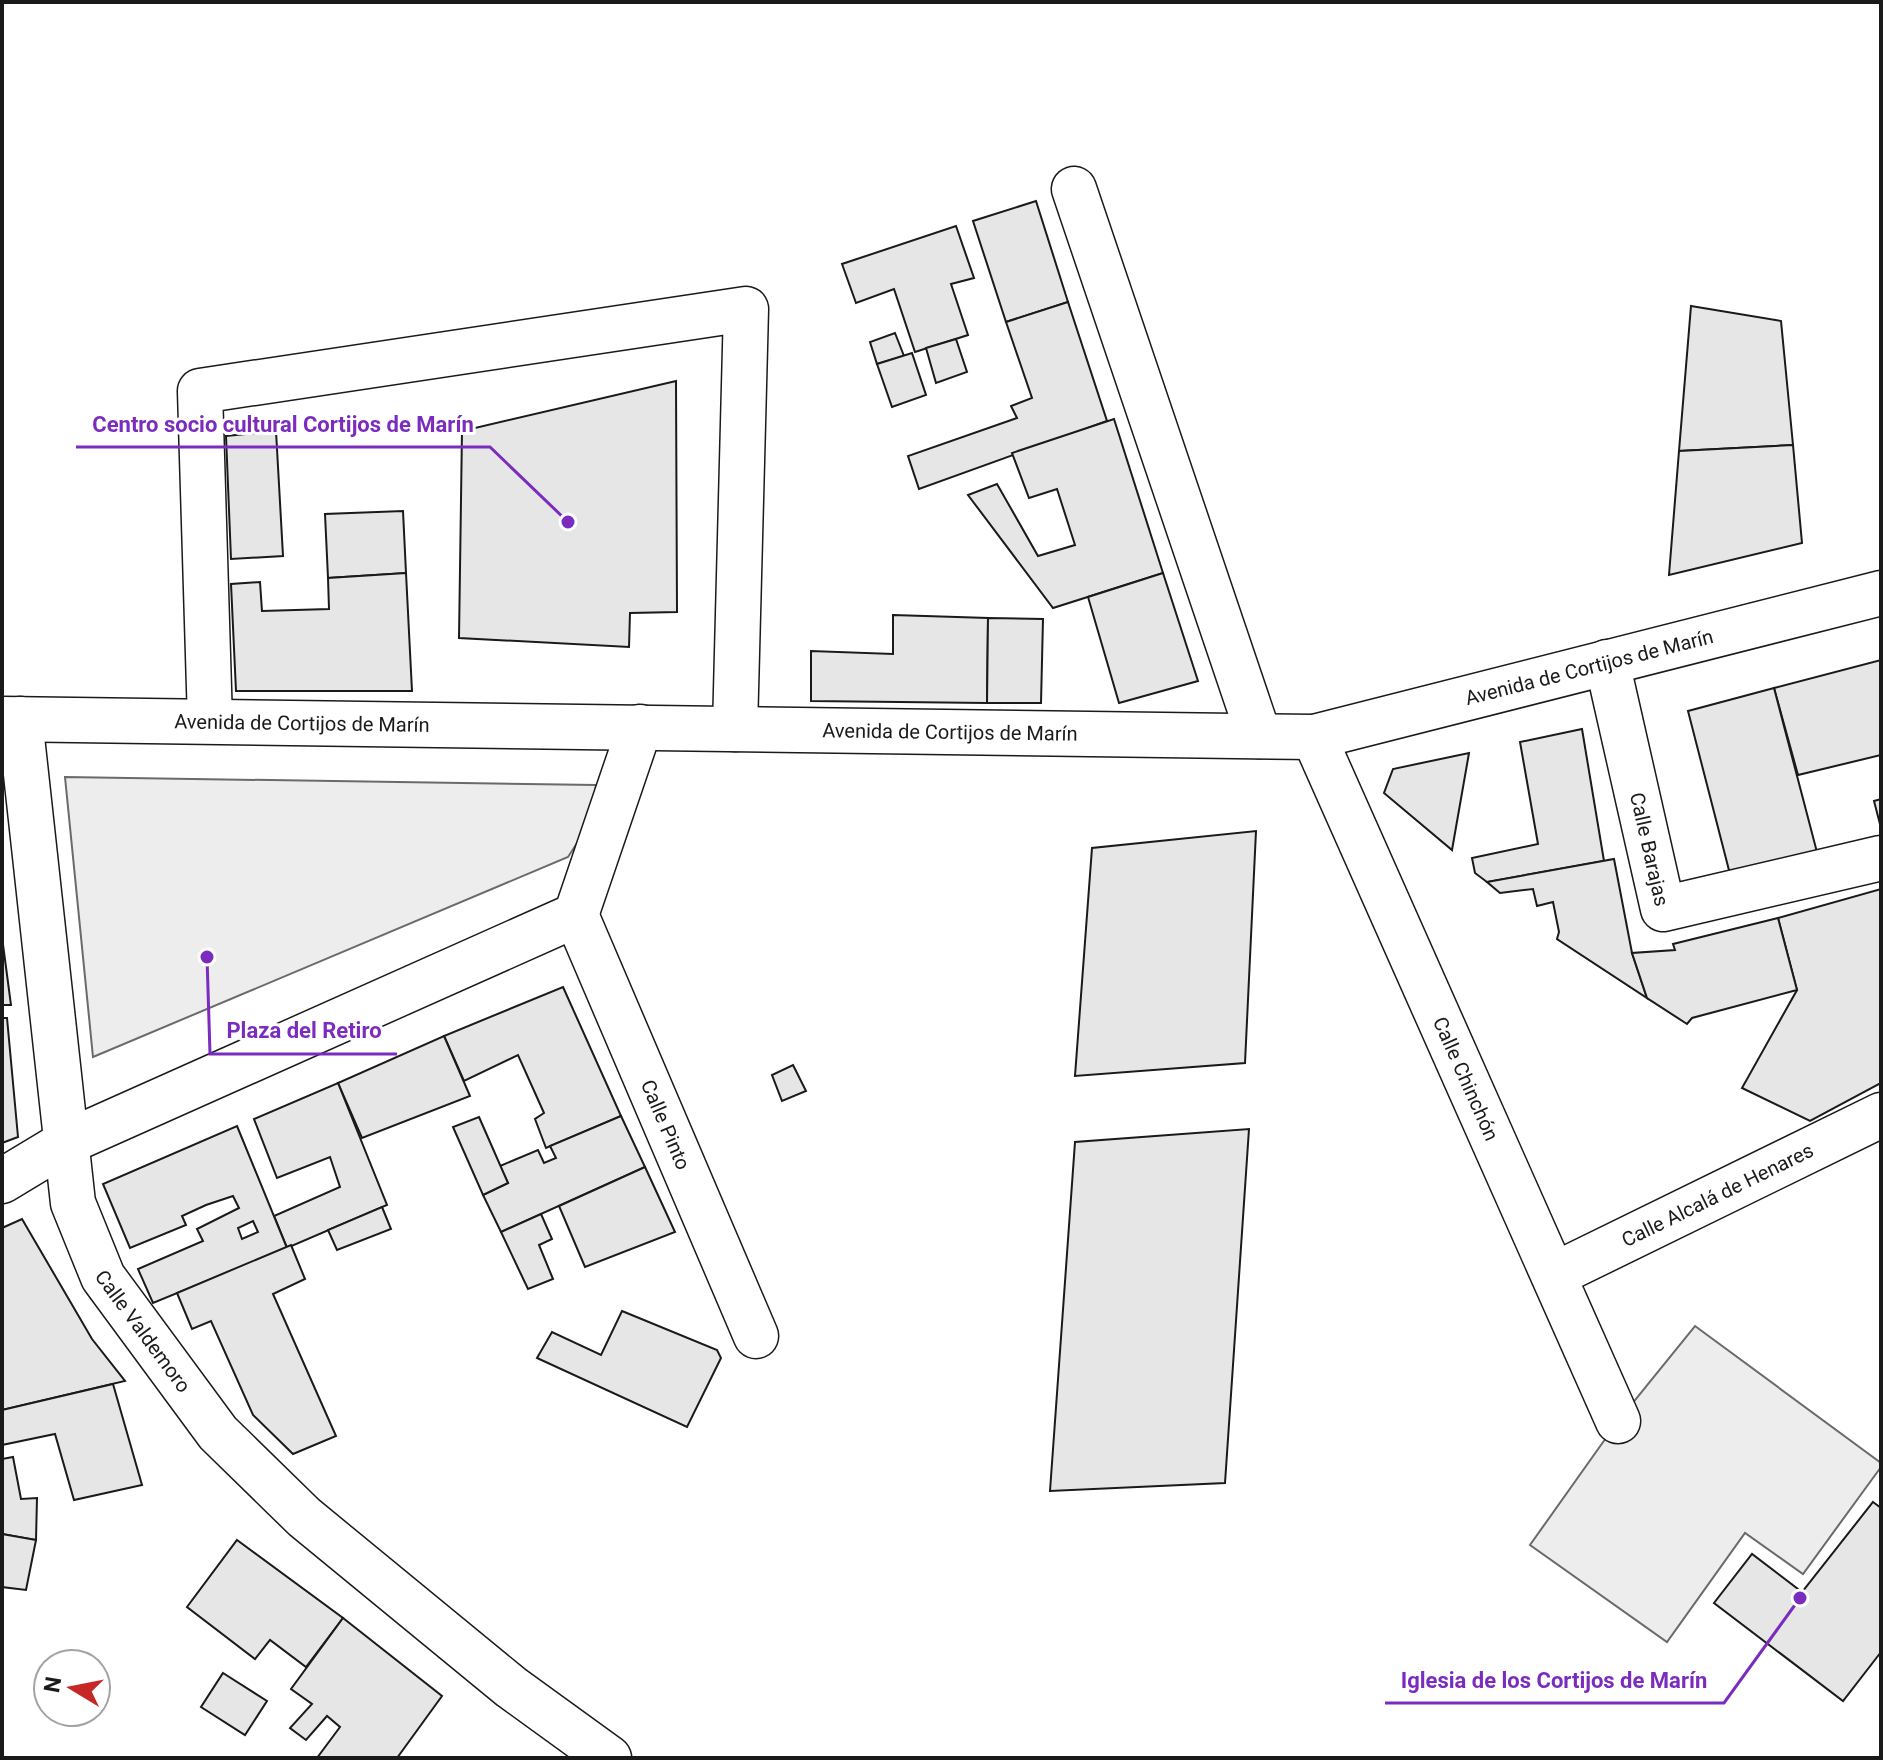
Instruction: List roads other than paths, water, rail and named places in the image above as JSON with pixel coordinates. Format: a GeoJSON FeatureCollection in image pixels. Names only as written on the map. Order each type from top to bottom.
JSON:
{"type":"FeatureCollection","features":[{"type":"Feature","properties":{"kind":"street"},"geometry":{"type":"LineString","coordinates":[[1074,189],[1259,736]]}},
{"type":"Feature","properties":{"kind":"street"},"geometry":{"type":"LineString","coordinates":[[210,721],[200,391],[746,309],[735,729]]}},
{"type":"Feature","properties":{"kind":"street","name":"Avenida de Cortijos de Marín"},"geometry":{"type":"LineString","coordinates":[[11,719],[1314,737],[1881,593]]}},
{"type":"Feature","properties":{"kind":"street","name":"Calle Barajas"},"geometry":{"type":"LineString","coordinates":[[1607,662],[1663,909],[1881,858]]}},
{"type":"Feature","properties":{"kind":"street","name":"Calle Valdemoro"},"geometry":{"type":"LineString","coordinates":[[11,719],[73,1203],[103,1277],[218,1433],[304,1517],[511,1687],[609,1758]]}},
{"type":"Feature","properties":{"kind":"street"},"geometry":{"type":"LineString","coordinates":[[2,1181],[65,1143],[576,915],[640,727]]}},
{"type":"Feature","properties":{"kind":"street","name":"Calle Chinchón"},"geometry":{"type":"LineString","coordinates":[[1314,737],[1618,1421]]}},
{"type":"Feature","properties":{"kind":"street","name":"Calle Pinto"},"geometry":{"type":"LineString","coordinates":[[576,915],[756,1336]]}},
{"type":"Feature","properties":{"kind":"street","name":"Calle Alcalá de Henares"},"geometry":{"type":"LineString","coordinates":[[1554,1275],[1881,1115]]}},
{"type":"Feature","properties":{"kind":"place","name":"Centro socio cultural Cortijos de Marín"},"geometry":{"type":"Point","coordinates":[568,522]}},
{"type":"Feature","properties":{"kind":"place","name":"Plaza del Retiro"},"geometry":{"type":"Point","coordinates":[207,957]}},
{"type":"Feature","properties":{"kind":"place","name":"Iglesia de los Cortijos de Marín"},"geometry":{"type":"Point","coordinates":[1800,1598]}}]}
